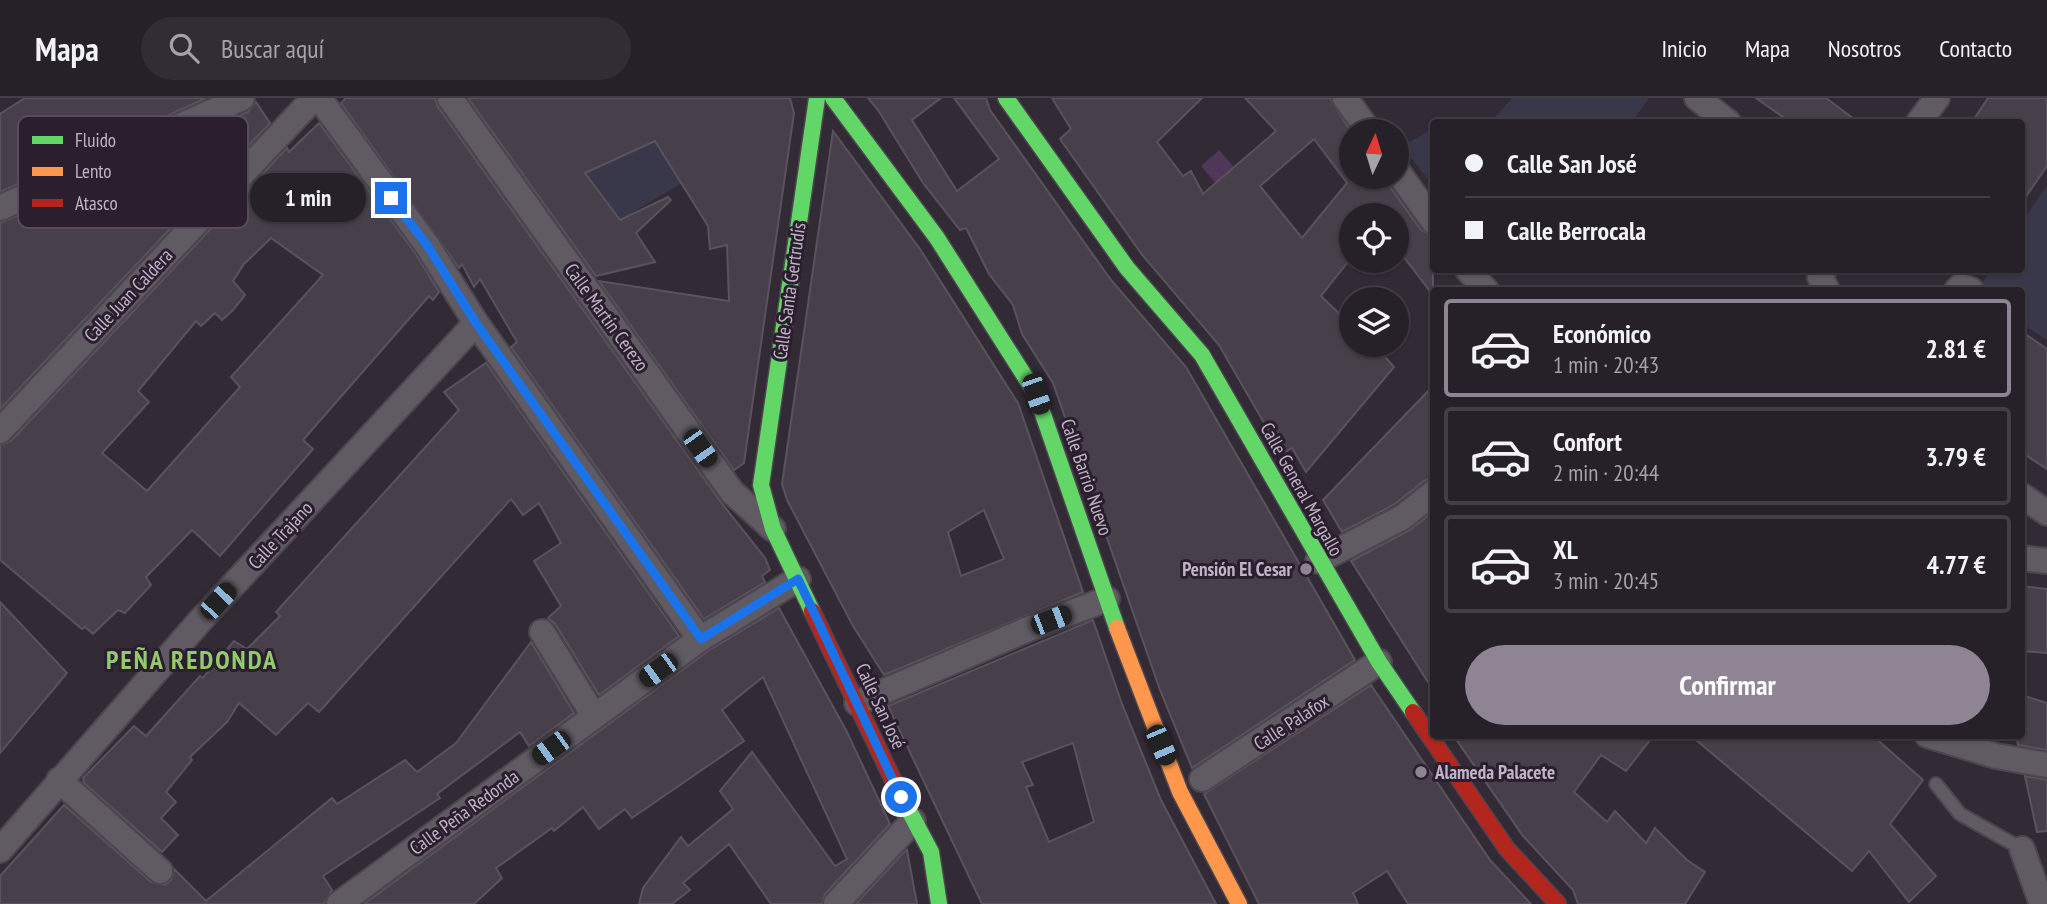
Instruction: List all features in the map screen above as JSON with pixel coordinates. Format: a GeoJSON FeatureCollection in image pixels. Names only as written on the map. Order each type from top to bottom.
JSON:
{"type":"FeatureCollection","features":[{"type":"Feature","properties":{"kind":"street"},"geometry":{"type":"LineString","coordinates":[[202,116],[242,98]]}},
{"type":"Feature","properties":{"kind":"street","name":"Calle Juan Caldera"},"geometry":{"type":"LineString","coordinates":[[248,168],[314,98]]}},
{"type":"Feature","properties":{"kind":"street"},"geometry":{"type":"LineString","coordinates":[[319,98],[427,245],[476,323],[701,639]]}},
{"type":"Feature","properties":{"kind":"street","name":"Calle Martín Cerezo"},"geometry":{"type":"LineString","coordinates":[[450,98],[732,492],[773,529]]}},
{"type":"Feature","properties":{"kind":"street","name":"Calle Santa Gertrudis"},"geometry":{"type":"LineString","coordinates":[[773,529],[761,485],[817,98]]}},
{"type":"Feature","properties":{"kind":"street","name":"Calle Barrio Nuevo"},"geometry":{"type":"LineString","coordinates":[[833,98],[937,238],[1036,394],[1141,697],[1180,792],[1239,904]]}},
{"type":"Feature","properties":{"kind":"street","name":"Calle General Margallo"},"geometry":{"type":"LineString","coordinates":[[1006,98],[1126,268],[1202,355],[1318,561],[1379,662],[1430,737]]}},
{"type":"Feature","properties":{"kind":"street"},"geometry":{"type":"LineString","coordinates":[[1345,98],[1360,119]]}},
{"type":"Feature","properties":{"kind":"street"},"geometry":{"type":"LineString","coordinates":[[1697,98],[1724,119]]}},
{"type":"Feature","properties":{"kind":"street"},"geometry":{"type":"LineString","coordinates":[[1921,119],[1937,98]]}},
{"type":"Feature","properties":{"kind":"street"},"geometry":{"type":"LineString","coordinates":[[1409,187],[1430,217]]}},
{"type":"Feature","properties":{"kind":"street"},"geometry":{"type":"LineString","coordinates":[[0,208],[18,200]]}},
{"type":"Feature","properties":{"kind":"street","name":"Calle Juan Caldera"},"geometry":{"type":"LineString","coordinates":[[0,431],[191,228]]}},
{"type":"Feature","properties":{"kind":"street"},"geometry":{"type":"LineString","coordinates":[[1471,273],[1483,287]]}},
{"type":"Feature","properties":{"kind":"street","name":"Calle Trajano"},"geometry":{"type":"LineString","coordinates":[[0,850],[199,622],[476,323]]}},
{"type":"Feature","properties":{"kind":"street"},"geometry":{"type":"LineString","coordinates":[[732,492],[744,495],[761,485]]}},
{"type":"Feature","properties":{"kind":"street"},"geometry":{"type":"LineString","coordinates":[[1318,561],[1403,517],[1430,495]]}},
{"type":"Feature","properties":{"kind":"street"},"geometry":{"type":"LineString","coordinates":[[2025,498],[2047,513]]}},
{"type":"Feature","properties":{"kind":"street","name":"Calle San José"},"geometry":{"type":"LineString","coordinates":[[773,529],[913,821],[931,852],[939,904]]}},
{"type":"Feature","properties":{"kind":"street"},"geometry":{"type":"LineString","coordinates":[[2025,558],[2047,561]]}},
{"type":"Feature","properties":{"kind":"street","name":"Calle Peña Redonda"},"geometry":{"type":"LineString","coordinates":[[340,904],[701,639],[798,579]]}},
{"type":"Feature","properties":{"kind":"street"},"geometry":{"type":"LineString","coordinates":[[856,703],[1026,630],[1107,599]]}},
{"type":"Feature","properties":{"kind":"street"},"geometry":{"type":"LineString","coordinates":[[542,632],[594,716]]}},
{"type":"Feature","properties":{"kind":"street","name":"Calle Palafox"},"geometry":{"type":"LineString","coordinates":[[1202,779],[1379,662]]}},
{"type":"Feature","properties":{"kind":"street","name":"Calle General Margallo"},"geometry":{"type":"LineString","coordinates":[[1432,739],[1507,849],[1558,904]]}},
{"type":"Feature","properties":{"kind":"street"},"geometry":{"type":"LineString","coordinates":[[1940,739],[1996,756],[2047,765]]}},
{"type":"Feature","properties":{"kind":"street"},"geometry":{"type":"LineString","coordinates":[[59,780],[160,870]]}},
{"type":"Feature","properties":{"kind":"street"},"geometry":{"type":"LineString","coordinates":[[836,904],[913,821]]}},
{"type":"Feature","properties":{"kind":"street"},"geometry":{"type":"LineString","coordinates":[[2022,849],[2042,904]]}},
{"type":"Feature","properties":{"kind":"street"},"geometry":{"type":"LineString","coordinates":[[931,852],[957,904]]}},
{"type":"Feature","properties":{"kind":"lane"},"geometry":{"type":"LineString","coordinates":[[1936,784],[1960,814],[2022,849]]}},
{"type":"Feature","properties":{"kind":"shaded area"},"geometry":{"type":"Polygon","coordinates":[[[1512,98],[1649,98],[1634,119],[1494,119],[1512,98]]]}},
{"type":"Feature","properties":{"kind":"shaded area"},"geometry":{"type":"Polygon","coordinates":[[[1430,131],[1430,182],[1409,155],[1409,142],[1430,131]]]}},
{"type":"Feature","properties":{"kind":"shaded area"},"geometry":{"type":"Polygon","coordinates":[[[655,141],[682,183],[620,220],[585,173],[655,141]]]}},
{"type":"Feature","properties":{"kind":"shaded area"},"geometry":{"type":"Polygon","coordinates":[[[1219,150],[1235,168],[1216,184],[1201,166],[1219,150]]]}},
{"type":"Feature","properties":{"kind":"shaded area"},"geometry":{"type":"Polygon","coordinates":[[[2047,185],[2047,340],[2025,326],[2025,287],[1979,287],[1989,273],[2025,273],[2025,218],[2047,185]]]}},
{"type":"Feature","properties":{"kind":"building"},"geometry":{"type":"Polygon","coordinates":[[[25,98],[206,98],[167,116],[18,116],[18,184],[0,192],[0,114],[25,98]]]}},
{"type":"Feature","properties":{"kind":"building"},"geometry":{"type":"Polygon","coordinates":[[[346,98],[435,98],[438,107],[720,501],[765,558],[770,570],[762,576],[765,582],[704,619],[511,347],[517,342],[480,279],[474,287],[462,264],[459,268],[341,103],[346,98]]]}},
{"type":"Feature","properties":{"kind":"building"},"geometry":{"type":"Polygon","coordinates":[[[468,98],[790,98],[794,113],[744,463],[734,470],[599,281],[729,301],[727,245],[710,249],[708,226],[655,141],[585,173],[620,220],[668,197],[671,200],[636,233],[655,262],[596,276],[468,98]]]}},
{"type":"Feature","properties":{"kind":"building"},"geometry":{"type":"Polygon","coordinates":[[[868,98],[941,98],[912,120],[957,191],[999,159],[954,98],[986,98],[990,110],[1111,280],[1186,367],[1355,660],[1192,768],[1160,690],[1053,383],[1022,334],[1013,305],[989,274],[966,228],[960,230],[923,183],[868,98]]]}},
{"type":"Feature","properties":{"kind":"building"},"geometry":{"type":"Polygon","coordinates":[[[1052,98],[1202,98],[1157,142],[1183,176],[1191,171],[1203,194],[1276,131],[1245,98],[1330,98],[1343,119],[1339,119],[1339,172],[1314,139],[1260,186],[1302,238],[1342,189],[1392,189],[1402,203],[1339,203],[1339,273],[1321,296],[1339,313],[1339,357],[1385,357],[1394,367],[1306,472],[1292,448],[1282,454],[1219,345],[1143,256],[1060,139],[1071,129],[1052,98]]]}},
{"type":"Feature","properties":{"kind":"building"},"geometry":{"type":"Polygon","coordinates":[[[1756,98],[1826,98],[1854,119],[1786,119],[1756,98]]]}},
{"type":"Feature","properties":{"kind":"building"},"geometry":{"type":"Polygon","coordinates":[[[1988,98],[2047,98],[2047,166],[2025,198],[2025,119],[1974,119],[1988,98]]]}},
{"type":"Feature","properties":{"kind":"building"},"geometry":{"type":"Polygon","coordinates":[[[256,102],[270,123],[248,146],[248,116],[239,116],[248,112],[256,102]]]}},
{"type":"Feature","properties":{"kind":"building"},"geometry":{"type":"Polygon","coordinates":[[[319,123],[415,253],[439,292],[433,300],[429,296],[303,440],[313,449],[220,556],[192,530],[146,577],[151,585],[125,613],[118,610],[93,634],[85,627],[82,629],[0,560],[0,445],[11,441],[212,228],[248,228],[248,189],[287,148],[289,152],[319,123]],[[271,238],[244,264],[233,281],[245,295],[222,320],[215,313],[201,326],[196,321],[138,391],[149,402],[102,453],[147,491],[240,387],[231,377],[323,275],[271,238]]]}},
{"type":"Feature","properties":{"kind":"building"},"geometry":{"type":"Polygon","coordinates":[[[833,131],[920,249],[1018,403],[1083,592],[884,675],[853,626],[787,500],[782,484],[833,131]],[[984,510],[948,532],[961,576],[1004,559],[984,510]]]}},
{"type":"Feature","properties":{"kind":"building"},"geometry":{"type":"Polygon","coordinates":[[[1409,213],[1421,230],[1430,234],[1430,273],[1433,273],[1433,287],[1430,287],[1430,291],[1409,264],[1409,213]]]}},
{"type":"Feature","properties":{"kind":"building"},"geometry":{"type":"Polygon","coordinates":[[[18,215],[18,228],[171,228],[0,409],[0,223],[18,215]]]}},
{"type":"Feature","properties":{"kind":"building"},"geometry":{"type":"Polygon","coordinates":[[[2025,334],[2047,349],[2047,469],[2025,455],[2025,334]]]}},
{"type":"Feature","properties":{"kind":"building"},"geometry":{"type":"Polygon","coordinates":[[[486,363],[679,636],[599,695],[555,624],[548,618],[561,606],[534,561],[561,543],[539,503],[523,515],[511,499],[319,712],[308,703],[276,735],[239,703],[227,722],[190,757],[192,760],[166,792],[176,802],[161,818],[178,835],[162,852],[84,783],[83,778],[134,726],[146,736],[200,676],[203,678],[234,641],[247,649],[280,616],[276,612],[459,410],[444,392],[486,363]]]}},
{"type":"Feature","properties":{"kind":"building"},"geometry":{"type":"Polygon","coordinates":[[[1430,389],[1430,479],[1395,504],[1342,532],[1323,500],[1430,389]]]}},
{"type":"Feature","properties":{"kind":"building"},"geometry":{"type":"Polygon","coordinates":[[[1430,514],[1430,685],[1351,561],[1410,530],[1430,514]]]}},
{"type":"Feature","properties":{"kind":"building"},"geometry":{"type":"Polygon","coordinates":[[[2025,586],[2047,589],[2047,653],[2025,651],[2025,586]]]}},
{"type":"Feature","properties":{"kind":"building"},"geometry":{"type":"Polygon","coordinates":[[[0,602],[67,673],[0,753],[0,602]]]}},
{"type":"Feature","properties":{"kind":"building"},"geometry":{"type":"Polygon","coordinates":[[[779,608],[847,732],[890,824],[825,894],[822,904],[771,904],[729,844],[683,883],[690,890],[672,904],[639,904],[643,888],[681,837],[688,846],[733,809],[720,791],[752,752],[835,866],[847,859],[763,677],[722,710],[744,741],[632,818],[625,809],[599,829],[583,807],[554,831],[552,828],[496,868],[502,878],[474,904],[364,904],[708,651],[779,608]]]}},
{"type":"Feature","properties":{"kind":"building"},"geometry":{"type":"Polygon","coordinates":[[[1093,620],[1122,704],[1161,800],[1216,904],[982,904],[888,706],[1093,620]],[[1073,743],[1022,762],[1033,785],[1026,787],[1049,842],[1094,822],[1073,743]]]}},
{"type":"Feature","properties":{"kind":"building"},"geometry":{"type":"Polygon","coordinates":[[[531,642],[574,713],[529,746],[520,732],[437,794],[440,798],[323,876],[332,890],[324,904],[0,904],[0,876],[64,805],[151,882],[165,885],[171,880],[174,869],[206,901],[332,798],[337,804],[405,760],[417,772],[456,743],[531,642]]]}},
{"type":"Feature","properties":{"kind":"building"},"geometry":{"type":"Polygon","coordinates":[[[1371,685],[1490,860],[1531,904],[1408,904],[1387,871],[1353,893],[1358,904],[1259,904],[1204,794],[1371,685]]]}},
{"type":"Feature","properties":{"kind":"building"},"geometry":{"type":"Polygon","coordinates":[[[2025,696],[2047,703],[2047,750],[2018,745],[2017,739],[2025,739],[2025,696]]]}},
{"type":"Feature","properties":{"kind":"building"},"geometry":{"type":"Polygon","coordinates":[[[1456,739],[1651,739],[1626,771],[1601,755],[1574,792],[1607,822],[1615,811],[1646,843],[1655,828],[1687,860],[1705,872],[1685,904],[1578,904],[1573,890],[1523,836],[1456,739]]]}},
{"type":"Feature","properties":{"kind":"building"},"geometry":{"type":"Polygon","coordinates":[[[1695,739],[1877,739],[1923,780],[1890,824],[1936,876],[1909,902],[1869,851],[1852,871],[1695,739]]]}},
{"type":"Feature","properties":{"kind":"building"},"geometry":{"type":"Polygon","coordinates":[[[2025,776],[2047,780],[2047,831],[2037,832],[2025,776]]]}},
{"type":"Feature","properties":{"kind":"building"},"geometry":{"type":"Polygon","coordinates":[[[907,850],[917,904],[856,904],[903,853],[907,850]]]}},
{"type":"Feature","properties":{"kind":"traffic: fast"},"geometry":{"type":"LineString","coordinates":[[812,611],[773,529],[761,485],[817,98]]}},
{"type":"Feature","properties":{"kind":"traffic: fast"},"geometry":{"type":"LineString","coordinates":[[833,98],[937,238],[1036,394],[1117,628]]}},
{"type":"Feature","properties":{"kind":"traffic: fast"},"geometry":{"type":"LineString","coordinates":[[1006,98],[1127,268],[1202,355],[1379,662],[1413,712]]}},
{"type":"Feature","properties":{"kind":"traffic: fast"},"geometry":{"type":"LineString","coordinates":[[897,788],[931,852],[939,904]]}},
{"type":"Feature","properties":{"kind":"traffic: slow"},"geometry":{"type":"LineString","coordinates":[[1117,628],[1180,792],[1239,904]]}},
{"type":"Feature","properties":{"kind":"traffic: jam"},"geometry":{"type":"LineString","coordinates":[[812,611],[897,788]]}},
{"type":"Feature","properties":{"kind":"traffic: jam"},"geometry":{"type":"LineString","coordinates":[[1413,712],[1430,737]]}},
{"type":"Feature","properties":{"kind":"traffic: jam"},"geometry":{"type":"LineString","coordinates":[[1432,739],[1507,849],[1558,904]]}},
{"type":"Feature","properties":{"kind":"place","name":"Pensión El Cesar"},"geometry":{"type":"Point","coordinates":[1306,569]}},
{"type":"Feature","properties":{"kind":"place","name":"Alameda Palacete"},"geometry":{"type":"Point","coordinates":[1421,772]}},
{"type":"Feature","properties":{"kind":"district","name":"PEÑA REDONDA"},"geometry":{"type":"Point","coordinates":[192,660]}},
{"type":"Feature","properties":{"kind":"route"},"geometry":{"type":"LineString","coordinates":[[391,198],[427,245],[476,323],[701,639],[798,579],[901,797]]}}]}
